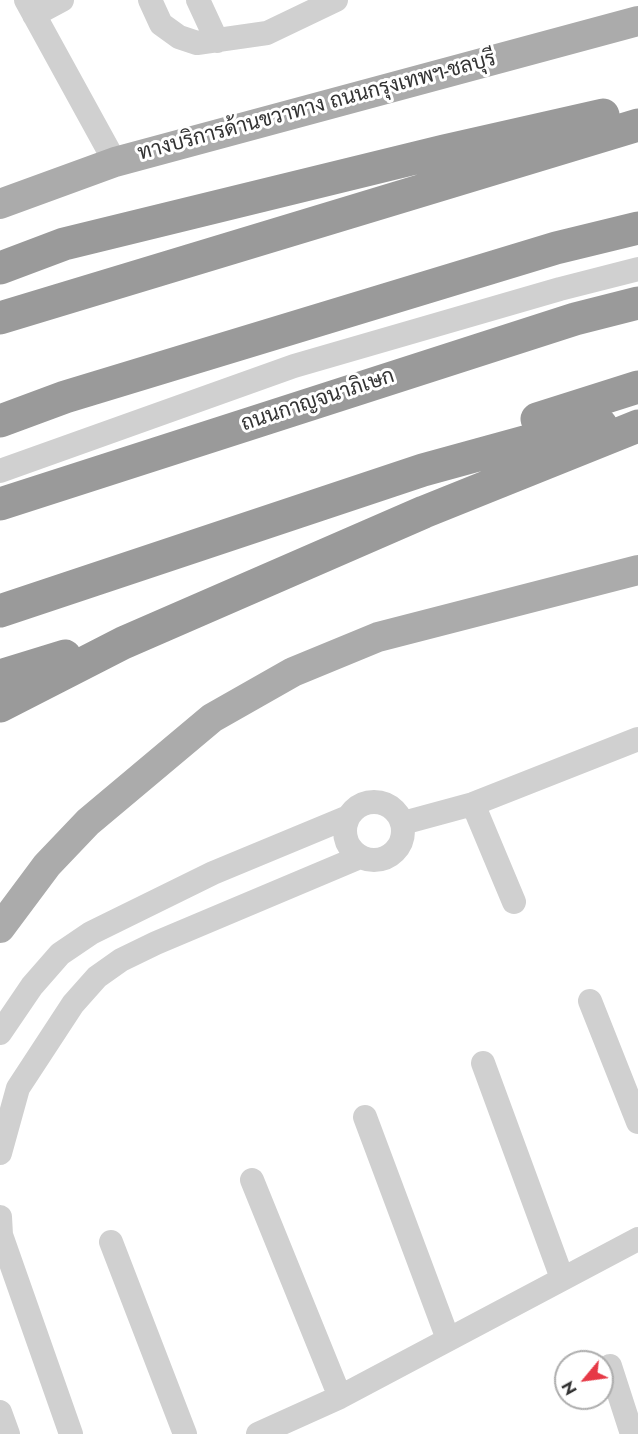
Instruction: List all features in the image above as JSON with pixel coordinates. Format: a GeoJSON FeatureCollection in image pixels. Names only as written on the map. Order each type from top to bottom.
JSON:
{"type":"FeatureCollection","features":[{"type":"Feature","properties":{"kind":"highway"},"geometry":{"type":"LineString","coordinates":[[603,115],[638,102]]}},
{"type":"Feature","properties":{"kind":"highway"},"geometry":{"type":"LineString","coordinates":[[0,268],[64,244],[444,151],[638,109]]}},
{"type":"Feature","properties":{"kind":"highway"},"geometry":{"type":"LineString","coordinates":[[0,318],[638,125]]}},
{"type":"Feature","properties":{"kind":"highway"},"geometry":{"type":"LineString","coordinates":[[0,422],[65,397],[133,376],[556,248],[638,228]]}},
{"type":"Feature","properties":{"kind":"highway","name":"ถนนกาญจนาภิเษก"},"geometry":{"type":"LineString","coordinates":[[0,504],[575,319],[638,303]]}},
{"type":"Feature","properties":{"kind":"highway"},"geometry":{"type":"LineString","coordinates":[[423,470],[481,436],[638,387]]}},
{"type":"Feature","properties":{"kind":"highway"},"geometry":{"type":"LineString","coordinates":[[0,611],[423,470],[554,434],[638,417]]}},
{"type":"Feature","properties":{"kind":"highway"},"geometry":{"type":"LineString","coordinates":[[0,706],[123,643],[424,512],[638,426]]}},
{"type":"Feature","properties":{"kind":"highway"},"geometry":{"type":"LineString","coordinates":[[573,452],[638,442]]}},
{"type":"Feature","properties":{"kind":"highway"},"geometry":{"type":"LineString","coordinates":[[0,676],[49,660],[123,643]]}},
{"type":"Feature","properties":{"kind":"main road","name":"ทางบริการด้านขวาทาง ถนนกรุงเทพฯ-ชลบุรี"},"geometry":{"type":"LineString","coordinates":[[0,204],[115,162],[638,21]]}},
{"type":"Feature","properties":{"kind":"main road"},"geometry":{"type":"LineString","coordinates":[[0,928],[46,865],[88,822],[212,718],[293,672],[378,637],[638,570]]}},
{"type":"Feature","properties":{"kind":"street"},"geometry":{"type":"LineString","coordinates":[[62,0],[30,7],[115,162]]}},
{"type":"Feature","properties":{"kind":"street"},"geometry":{"type":"LineString","coordinates":[[150,0],[161,24],[178,37],[197,43],[267,33],[336,0]]}},
{"type":"Feature","properties":{"kind":"street"},"geometry":{"type":"LineString","coordinates":[[198,0],[217,41]]}},
{"type":"Feature","properties":{"kind":"street"},"geometry":{"type":"LineString","coordinates":[[0,471],[294,366],[560,289],[638,269]]}},
{"type":"Feature","properties":{"kind":"street"},"geometry":{"type":"LineString","coordinates":[[402,823],[473,804],[638,739]]}},
{"type":"Feature","properties":{"kind":"street"},"geometry":{"type":"LineString","coordinates":[[0,1033],[32,986],[60,954],[90,933],[213,873],[348,817],[356,808],[366,803],[378,802],[388,805],[398,813],[404,835],[400,846],[393,855],[382,860],[371,861],[360,857],[351,850],[346,839],[345,828],[348,817]]}},
{"type":"Feature","properties":{"kind":"street"},"geometry":{"type":"LineString","coordinates":[[473,804],[514,902]]}},
{"type":"Feature","properties":{"kind":"street"},"geometry":{"type":"LineString","coordinates":[[0,1153],[18,1088],[73,1004],[97,977],[121,960],[156,943],[360,857]]}},
{"type":"Feature","properties":{"kind":"street"},"geometry":{"type":"LineString","coordinates":[[590,1001],[638,1122]]}},
{"type":"Feature","properties":{"kind":"street"},"geometry":{"type":"LineString","coordinates":[[483,1063],[562,1278]]}},
{"type":"Feature","properties":{"kind":"street"},"geometry":{"type":"LineString","coordinates":[[365,1117],[448,1339]]}},
{"type":"Feature","properties":{"kind":"street"},"geometry":{"type":"LineString","coordinates":[[252,1180],[340,1397]]}},
{"type":"Feature","properties":{"kind":"street"},"geometry":{"type":"LineString","coordinates":[[0,1229],[71,1434]]}},
{"type":"Feature","properties":{"kind":"street"},"geometry":{"type":"LineString","coordinates":[[258,1434],[340,1397],[638,1239]]}},
{"type":"Feature","properties":{"kind":"street"},"geometry":{"type":"LineString","coordinates":[[111,1242],[185,1434]]}},
{"type":"Feature","properties":{"kind":"street"},"geometry":{"type":"LineString","coordinates":[[614,1378],[632,1434]]}},
{"type":"Feature","properties":{"kind":"street"},"geometry":{"type":"LineString","coordinates":[[0,1412],[8,1434]]}}]}
